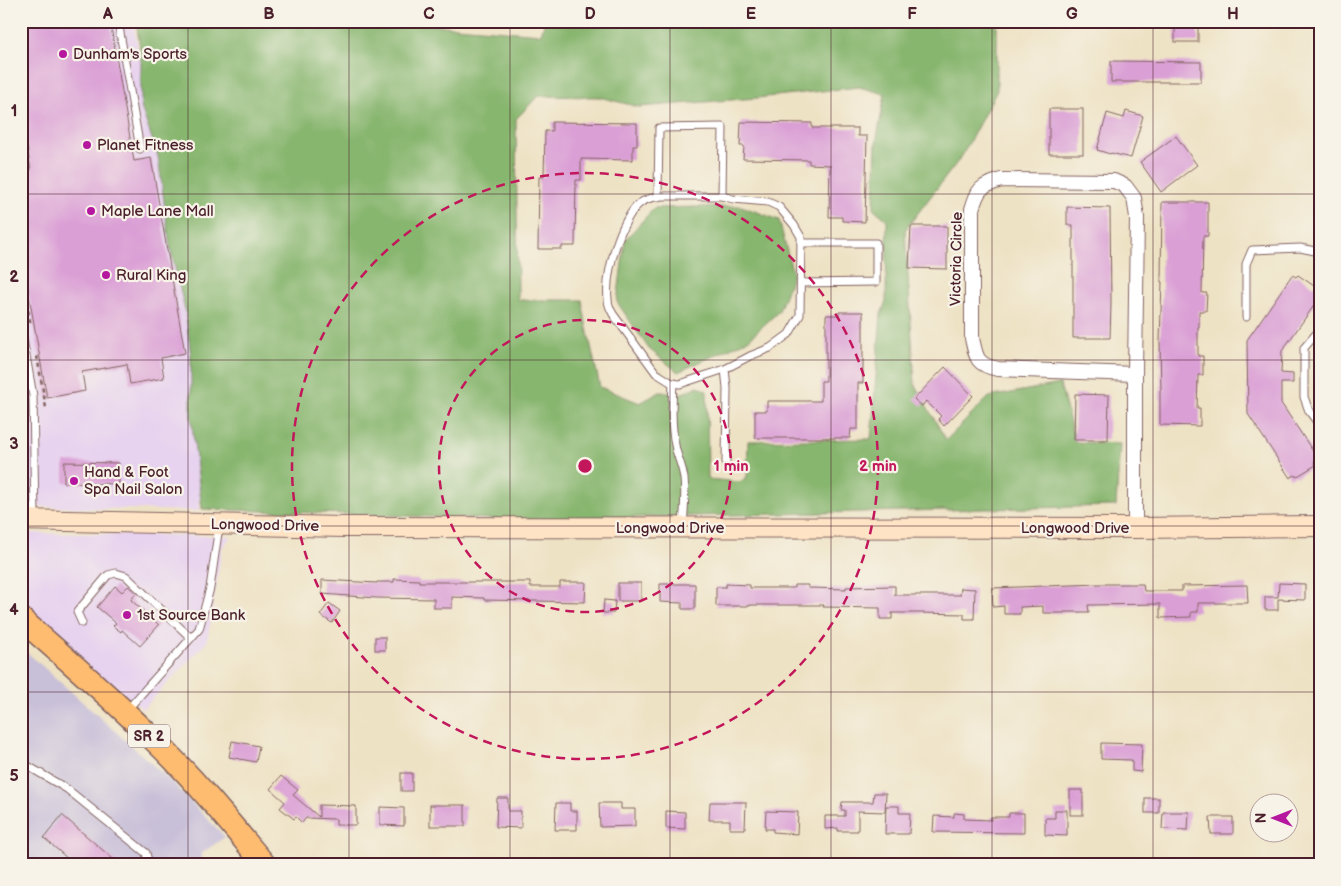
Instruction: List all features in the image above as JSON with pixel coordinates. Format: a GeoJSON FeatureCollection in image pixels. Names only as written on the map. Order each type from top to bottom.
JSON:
{"type":"FeatureCollection","features":[{"type":"Feature","properties":{"kind":"main road","name":"Longwood Drive"},"geometry":{"type":"LineString","coordinates":[[28,521],[345,527],[1135,528],[1320,526]]}},
{"type":"Feature","properties":{"kind":"main road","name":"SR 2"},"geometry":{"type":"LineString","coordinates":[[21,619],[160,746],[210,800],[265,865]]}},
{"type":"Feature","properties":{"kind":"street","name":"Victoria Circle"},"geometry":{"type":"LineString","coordinates":[[1135,374],[998,369],[987,367],[976,357],[972,338],[972,209],[976,195],[984,186],[1000,180],[1114,181],[1125,186],[1134,198],[1137,217],[1135,528]]}},
{"type":"Feature","properties":{"kind":"lane"},"geometry":{"type":"LineString","coordinates":[[118,21],[140,149]]}},
{"type":"Feature","properties":{"kind":"lane"},"geometry":{"type":"LineString","coordinates":[[658,197],[659,128],[723,127],[722,196]]}},
{"type":"Feature","properties":{"kind":"lane"},"geometry":{"type":"LineString","coordinates":[[722,196],[768,202],[778,207],[794,225],[801,237],[800,315],[789,334],[770,348],[725,369],[680,384],[673,383],[656,373],[613,314],[607,297],[616,243],[626,222],[641,202],[649,198],[658,197],[722,196]]}},
{"type":"Feature","properties":{"kind":"lane"},"geometry":{"type":"LineString","coordinates":[[801,243],[876,243],[876,282],[801,283]]}},
{"type":"Feature","properties":{"kind":"lane"},"geometry":{"type":"LineString","coordinates":[[1246,317],[1246,264],[1252,250],[1300,248],[1320,252]]}},
{"type":"Feature","properties":{"kind":"lane"},"geometry":{"type":"LineString","coordinates":[[21,327],[33,396],[28,521]]}},
{"type":"Feature","properties":{"kind":"lane"},"geometry":{"type":"LineString","coordinates":[[1320,332],[1304,348],[1304,397],[1309,411],[1320,426]]}},
{"type":"Feature","properties":{"kind":"lane"},"geometry":{"type":"LineString","coordinates":[[725,369],[727,388],[726,464]]}},
{"type":"Feature","properties":{"kind":"lane"},"geometry":{"type":"LineString","coordinates":[[673,383],[671,408],[673,436],[684,479],[683,528]]}},
{"type":"Feature","properties":{"kind":"lane"},"geometry":{"type":"LineString","coordinates":[[125,712],[199,629],[210,588],[219,524]]}},
{"type":"Feature","properties":{"kind":"lane"},"geometry":{"type":"LineString","coordinates":[[82,623],[77,612],[108,575],[116,572],[126,576],[191,638]]}},
{"type":"Feature","properties":{"kind":"lane"},"geometry":{"type":"LineString","coordinates":[[21,762],[67,789],[146,853],[149,865]]}},
{"type":"Feature","properties":{"kind":"lane"},"geometry":{"type":"LineString","coordinates":[[21,856],[34,865]]}},
{"type":"Feature","properties":{"kind":"path"},"geometry":{"type":"LineString","coordinates":[[21,145],[27,144]]}},
{"type":"Feature","properties":{"kind":"path"},"geometry":{"type":"LineString","coordinates":[[21,290],[28,288]]}},
{"type":"Feature","properties":{"kind":"shaded area"},"geometry":{"type":"Polygon","coordinates":[[[21,21],[133,21],[205,416],[199,511],[21,506],[21,21]]]}},
{"type":"Feature","properties":{"kind":"shaded area"},"geometry":{"type":"Polygon","coordinates":[[[21,533],[231,536],[222,548],[207,642],[143,709],[101,678],[21,604],[21,533]]]}},
{"type":"Feature","properties":{"kind":"shaded area"},"geometry":{"type":"Polygon","coordinates":[[[21,647],[173,783],[225,837],[202,853],[201,865],[21,865],[21,647]]]}},
{"type":"Feature","properties":{"kind":"green space"},"geometry":{"type":"Polygon","coordinates":[[[136,21],[383,21],[541,34],[545,21],[997,21],[997,90],[962,156],[905,230],[915,385],[946,440],[989,397],[1060,384],[1075,442],[1120,444],[1116,506],[523,520],[202,509],[191,416],[191,357],[186,314],[170,247],[158,156],[141,107],[141,55],[136,21]],[[859,87],[757,98],[639,107],[599,97],[538,96],[516,119],[518,300],[582,300],[600,387],[640,403],[660,392],[683,393],[698,386],[707,391],[708,479],[740,482],[747,477],[748,441],[871,439],[881,314],[886,302],[887,220],[874,209],[876,143],[885,94],[859,87]]]}},
{"type":"Feature","properties":{"kind":"green space"},"geometry":{"type":"Polygon","coordinates":[[[741,206],[779,220],[793,274],[779,311],[748,340],[678,372],[649,349],[617,302],[625,240],[654,208],[741,206]]]}},
{"type":"Feature","properties":{"kind":"building","name":"Maple Lane Mall"},"geometry":{"type":"Polygon","coordinates":[[[21,21],[110,21],[134,161],[151,158],[185,353],[161,358],[164,378],[130,384],[127,364],[82,372],[85,391],[47,398],[21,250],[21,172],[31,170],[21,113],[21,21]]]}},
{"type":"Feature","properties":{"kind":"building"},"geometry":{"type":"Polygon","coordinates":[[[1175,21],[1198,21],[1198,42],[1175,42],[1175,21]]]}},
{"type":"Feature","properties":{"kind":"building"},"geometry":{"type":"Polygon","coordinates":[[[1111,61],[1201,62],[1201,82],[1111,82],[1111,61]]]}},
{"type":"Feature","properties":{"kind":"building"},"geometry":{"type":"Polygon","coordinates":[[[1049,109],[1083,109],[1083,154],[1049,154],[1049,109]]]}},
{"type":"Feature","properties":{"kind":"building"},"geometry":{"type":"Polygon","coordinates":[[[1126,111],[1143,116],[1131,158],[1097,150],[1107,113],[1124,118],[1126,111]]]}},
{"type":"Feature","properties":{"kind":"building"},"geometry":{"type":"Polygon","coordinates":[[[552,122],[637,123],[637,146],[633,146],[633,160],[581,159],[581,180],[576,180],[575,246],[562,246],[562,249],[538,249],[539,177],[544,177],[545,131],[552,131],[552,122]]]}},
{"type":"Feature","properties":{"kind":"building"},"geometry":{"type":"Polygon","coordinates":[[[741,122],[812,123],[812,128],[858,128],[858,136],[867,136],[865,222],[842,221],[842,217],[829,217],[830,165],[809,164],[809,160],[743,159],[744,146],[740,146],[741,122]]]}},
{"type":"Feature","properties":{"kind":"building"},"geometry":{"type":"Polygon","coordinates":[[[1176,136],[1197,165],[1161,192],[1140,162],[1176,136]]]}},
{"type":"Feature","properties":{"kind":"building"},"geometry":{"type":"Polygon","coordinates":[[[1162,202],[1208,202],[1208,236],[1203,236],[1202,293],[1207,293],[1206,311],[1199,311],[1198,327],[1198,356],[1203,356],[1203,375],[1198,375],[1197,408],[1200,408],[1200,426],[1160,425],[1162,202]]]}},
{"type":"Feature","properties":{"kind":"building"},"geometry":{"type":"Polygon","coordinates":[[[1067,207],[1110,208],[1110,338],[1073,338],[1073,225],[1067,225],[1067,207]]]}},
{"type":"Feature","properties":{"kind":"building"},"geometry":{"type":"Polygon","coordinates":[[[911,226],[947,226],[947,269],[909,268],[911,226]]]}},
{"type":"Feature","properties":{"kind":"building"},"geometry":{"type":"Polygon","coordinates":[[[1292,275],[1296,277],[1298,275],[1320,290],[1320,297],[1282,351],[1281,373],[1293,374],[1293,383],[1281,383],[1281,403],[1318,459],[1314,461],[1316,465],[1296,477],[1295,475],[1290,478],[1248,414],[1247,340],[1292,275]]]}},
{"type":"Feature","properties":{"kind":"building"},"geometry":{"type":"Polygon","coordinates":[[[839,312],[863,312],[863,383],[858,383],[858,429],[851,429],[850,438],[755,438],[755,411],[767,411],[767,401],[821,401],[821,381],[826,381],[826,315],[839,315],[839,312]]]}},
{"type":"Feature","properties":{"kind":"building"},"geometry":{"type":"Polygon","coordinates":[[[945,367],[973,396],[944,426],[938,419],[941,416],[926,401],[922,406],[914,399],[945,367]]]}},
{"type":"Feature","properties":{"kind":"building"},"geometry":{"type":"Polygon","coordinates":[[[1075,394],[1109,395],[1108,440],[1074,440],[1075,394]]]}},
{"type":"Feature","properties":{"kind":"building"},"geometry":{"type":"Polygon","coordinates":[[[64,462],[119,463],[119,484],[64,483],[64,462]]]}},
{"type":"Feature","properties":{"kind":"building"},"geometry":{"type":"Polygon","coordinates":[[[394,579],[419,580],[419,582],[530,582],[530,587],[560,587],[560,582],[586,582],[585,602],[484,600],[484,598],[452,597],[452,608],[434,608],[434,599],[377,598],[322,594],[322,580],[377,583],[394,582],[394,579]]]}},
{"type":"Feature","properties":{"kind":"building"},"geometry":{"type":"Polygon","coordinates":[[[618,583],[641,583],[641,601],[618,601],[618,583]]]}},
{"type":"Feature","properties":{"kind":"building"},"geometry":{"type":"Polygon","coordinates":[[[1279,583],[1305,584],[1305,600],[1278,599],[1278,610],[1265,610],[1265,597],[1278,597],[1279,583]]]}},
{"type":"Feature","properties":{"kind":"building"},"geometry":{"type":"Polygon","coordinates":[[[660,584],[695,584],[695,609],[682,609],[682,603],[660,602],[660,584]]]}},
{"type":"Feature","properties":{"kind":"building"},"geometry":{"type":"Polygon","coordinates":[[[726,584],[750,585],[750,588],[794,588],[794,585],[808,585],[808,588],[846,589],[846,587],[895,586],[895,595],[960,595],[961,588],[975,589],[974,619],[964,619],[964,614],[892,613],[892,619],[880,619],[880,608],[823,607],[824,605],[716,606],[716,587],[726,587],[726,584]]]}},
{"type":"Feature","properties":{"kind":"building"},"geometry":{"type":"Polygon","coordinates":[[[1143,584],[1144,591],[1182,591],[1182,586],[1247,585],[1248,603],[1198,603],[1198,612],[1191,612],[1191,617],[1160,618],[1160,604],[1088,605],[1089,612],[1064,613],[1043,613],[1043,606],[1020,607],[1020,614],[1004,614],[1004,606],[993,607],[992,588],[1143,584]]]}},
{"type":"Feature","properties":{"kind":"building","name":"1st Source Bank"},"geometry":{"type":"Polygon","coordinates":[[[115,586],[122,592],[128,586],[136,593],[131,600],[159,625],[140,646],[122,630],[121,632],[113,626],[116,623],[97,607],[115,586]]]}},
{"type":"Feature","properties":{"kind":"building"},"geometry":{"type":"Polygon","coordinates":[[[604,600],[615,601],[614,613],[603,613],[604,600]]]}},
{"type":"Feature","properties":{"kind":"building"},"geometry":{"type":"Polygon","coordinates":[[[329,603],[340,611],[332,623],[320,615],[329,603]]]}},
{"type":"Feature","properties":{"kind":"building"},"geometry":{"type":"Polygon","coordinates":[[[375,637],[385,637],[385,650],[375,650],[375,637]]]}},
{"type":"Feature","properties":{"kind":"building"},"geometry":{"type":"Polygon","coordinates":[[[232,741],[259,746],[256,762],[229,757],[232,741]]]}},
{"type":"Feature","properties":{"kind":"building"},"geometry":{"type":"Polygon","coordinates":[[[1101,743],[1142,744],[1141,772],[1132,771],[1132,760],[1101,759],[1101,743]]]}},
{"type":"Feature","properties":{"kind":"building"},"geometry":{"type":"Polygon","coordinates":[[[401,773],[412,773],[412,791],[401,791],[401,773]]]}},
{"type":"Feature","properties":{"kind":"building"},"geometry":{"type":"Polygon","coordinates":[[[281,776],[298,790],[293,795],[319,817],[319,805],[356,806],[356,825],[336,825],[336,819],[306,818],[302,823],[296,817],[294,819],[280,808],[285,802],[270,789],[281,776]]]}},
{"type":"Feature","properties":{"kind":"building"},"geometry":{"type":"Polygon","coordinates":[[[1070,790],[1083,790],[1083,815],[1070,815],[1070,790]]]}},
{"type":"Feature","properties":{"kind":"building"},"geometry":{"type":"Polygon","coordinates":[[[874,793],[886,793],[885,812],[858,811],[858,831],[838,831],[838,828],[825,829],[825,816],[845,816],[845,810],[841,810],[842,802],[873,802],[874,793]]]}},
{"type":"Feature","properties":{"kind":"building"},"geometry":{"type":"Polygon","coordinates":[[[497,798],[508,798],[508,811],[521,811],[521,828],[496,827],[497,798]]]}},
{"type":"Feature","properties":{"kind":"building"},"geometry":{"type":"Polygon","coordinates":[[[1145,798],[1159,798],[1159,813],[1145,813],[1145,798]]]}},
{"type":"Feature","properties":{"kind":"building"},"geometry":{"type":"Polygon","coordinates":[[[710,802],[746,802],[745,829],[730,829],[730,820],[709,820],[710,802]]]}},
{"type":"Feature","properties":{"kind":"building"},"geometry":{"type":"Polygon","coordinates":[[[556,803],[570,803],[570,811],[577,811],[577,830],[555,830],[556,803]]]}},
{"type":"Feature","properties":{"kind":"building"},"geometry":{"type":"Polygon","coordinates":[[[599,803],[621,803],[621,809],[635,809],[635,826],[600,827],[599,803]]]}},
{"type":"Feature","properties":{"kind":"building"},"geometry":{"type":"Polygon","coordinates":[[[430,805],[465,805],[465,826],[430,826],[430,805]]]}},
{"type":"Feature","properties":{"kind":"building"},"geometry":{"type":"Polygon","coordinates":[[[886,806],[899,806],[899,813],[910,813],[909,834],[885,834],[886,806]]]}},
{"type":"Feature","properties":{"kind":"building"},"geometry":{"type":"Polygon","coordinates":[[[380,807],[404,808],[404,826],[380,825],[380,807]]]}},
{"type":"Feature","properties":{"kind":"building"},"geometry":{"type":"Polygon","coordinates":[[[1055,810],[1067,810],[1067,836],[1045,835],[1045,818],[1055,818],[1055,810]]]}},
{"type":"Feature","properties":{"kind":"building"},"geometry":{"type":"Polygon","coordinates":[[[666,811],[685,812],[685,829],[666,828],[666,811]]]}},
{"type":"Feature","properties":{"kind":"building"},"geometry":{"type":"Polygon","coordinates":[[[766,811],[798,812],[797,834],[773,832],[773,829],[765,829],[766,811]]]}},
{"type":"Feature","properties":{"kind":"building"},"geometry":{"type":"Polygon","coordinates":[[[1163,812],[1189,812],[1188,830],[1162,829],[1163,812]]]}},
{"type":"Feature","properties":{"kind":"building"},"geometry":{"type":"Polygon","coordinates":[[[954,813],[964,814],[964,819],[991,820],[991,817],[1009,817],[1009,813],[1024,813],[1024,833],[933,832],[934,816],[954,817],[954,813]]]}},
{"type":"Feature","properties":{"kind":"building"},"geometry":{"type":"Polygon","coordinates":[[[62,815],[120,865],[75,865],[44,838],[62,815]]]}},
{"type":"Feature","properties":{"kind":"building"},"geometry":{"type":"Polygon","coordinates":[[[1210,817],[1233,817],[1233,834],[1211,834],[1210,817]]]}},
{"type":"Feature","properties":{"kind":"place","name":"Dunham's Sports"},"geometry":{"type":"Point","coordinates":[63,54]}},
{"type":"Feature","properties":{"kind":"place","name":"Planet Fitness"},"geometry":{"type":"Point","coordinates":[87,145]}},
{"type":"Feature","properties":{"kind":"place","name":"Maple Lane Mall"},"geometry":{"type":"Point","coordinates":[91,211]}},
{"type":"Feature","properties":{"kind":"place","name":"Rural King"},"geometry":{"type":"Point","coordinates":[106,275]}},
{"type":"Feature","properties":{"kind":"place","name":"Hand & Foot Spa Nail Salon"},"geometry":{"type":"Point","coordinates":[74,481]}},
{"type":"Feature","properties":{"kind":"place","name":"1st Source Bank"},"geometry":{"type":"Point","coordinates":[127,615]}}]}
